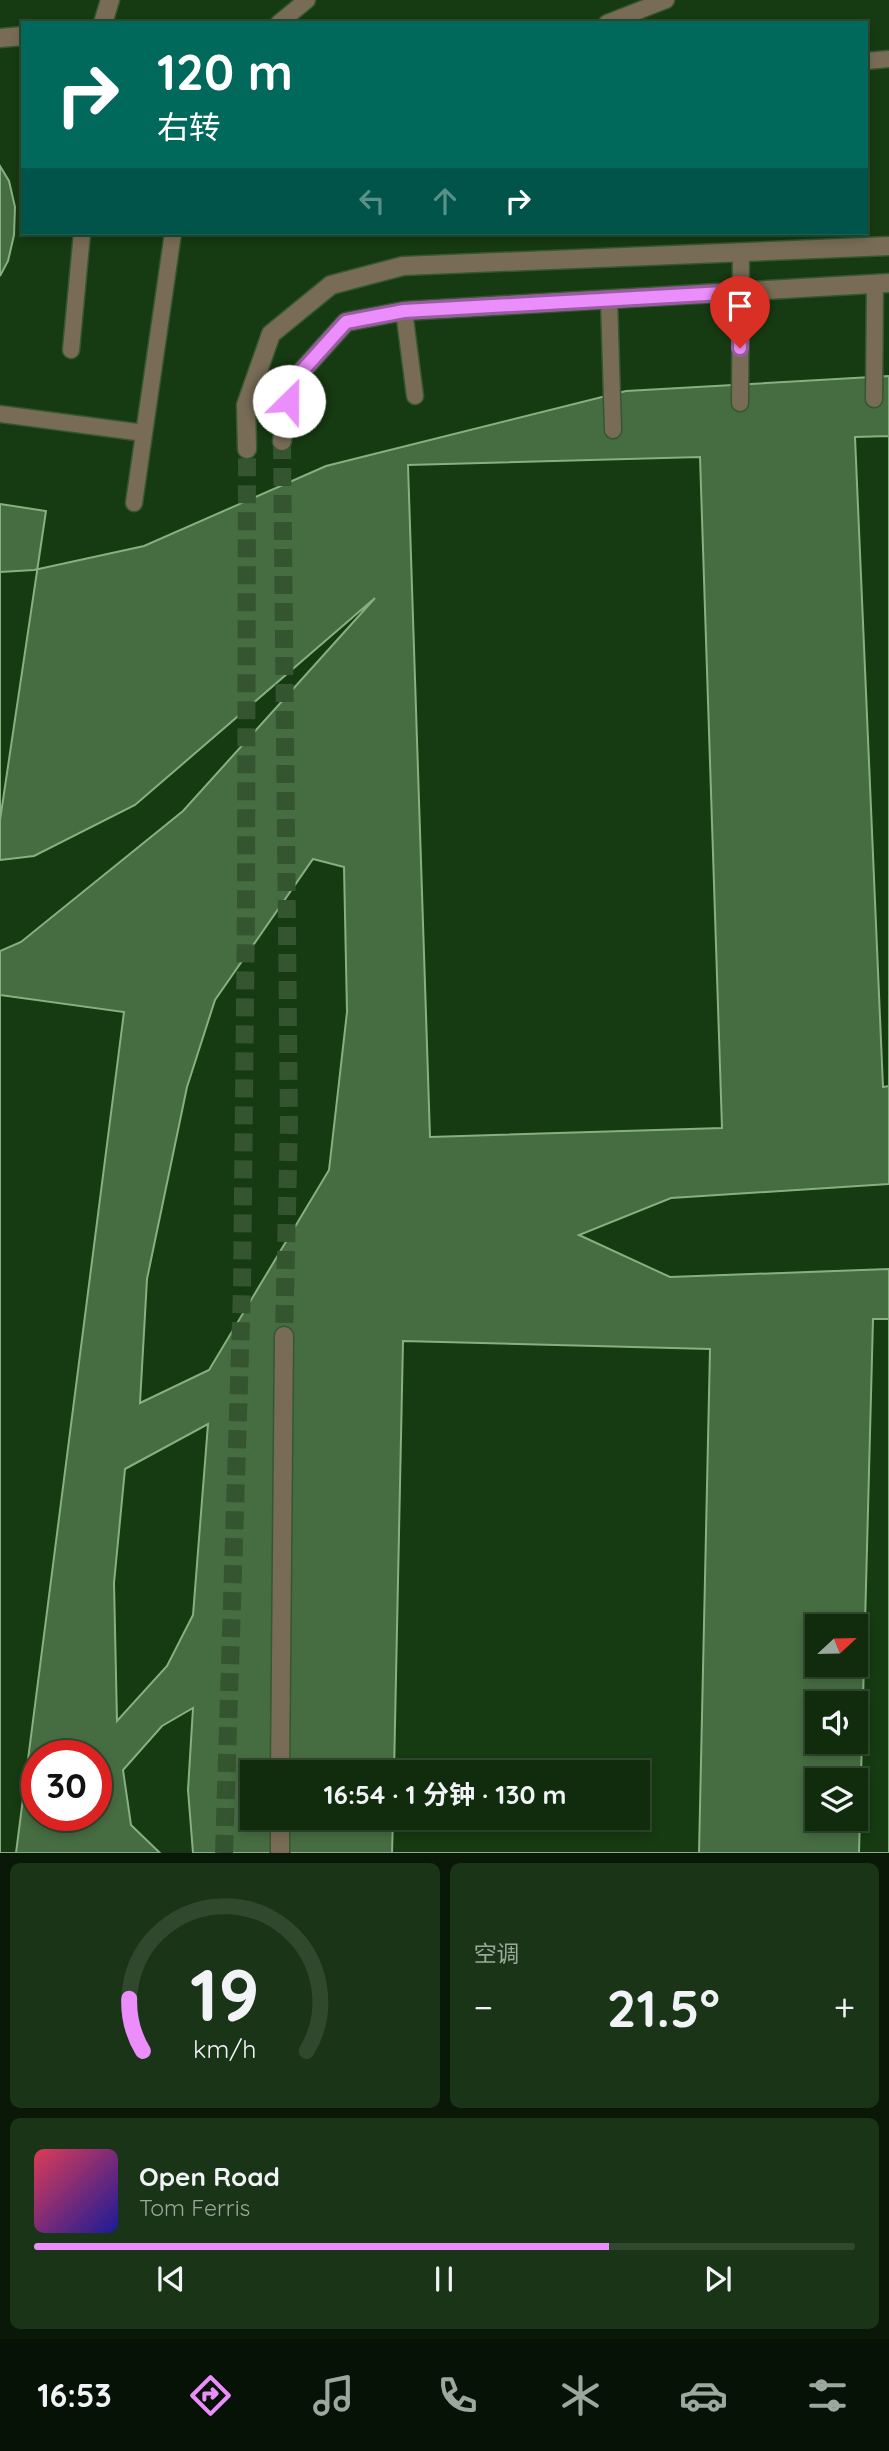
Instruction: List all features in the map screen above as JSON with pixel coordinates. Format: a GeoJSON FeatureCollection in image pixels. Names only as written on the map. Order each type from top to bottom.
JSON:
{"type":"FeatureCollection","features":[{"type":"Feature","properties":{"kind":"street"},"geometry":{"type":"LineString","coordinates":[[104,21],[110,0]]}},
{"type":"Feature","properties":{"kind":"street"},"geometry":{"type":"LineString","coordinates":[[0,38],[21,36]]}},
{"type":"Feature","properties":{"kind":"street"},"geometry":{"type":"LineString","coordinates":[[247,449],[246,405],[271,334],[331,285],[403,266],[889,246]]}},
{"type":"Feature","properties":{"kind":"street"},"geometry":{"type":"LineString","coordinates":[[282,441],[292,382],[346,322],[404,311],[882,283]]}},
{"type":"Feature","properties":{"kind":"street"},"geometry":{"type":"LineString","coordinates":[[280,1760],[284,1336]]}},
{"type":"Feature","properties":{"kind":"street"},"geometry":{"type":"LineString","coordinates":[[279,1853],[280,1830]]}},
{"type":"Feature","properties":{"kind":"lane"},"geometry":{"type":"LineString","coordinates":[[281,21],[307,0]]}},
{"type":"Feature","properties":{"kind":"lane"},"geometry":{"type":"LineString","coordinates":[[616,21],[638,16],[666,0]]}},
{"type":"Feature","properties":{"kind":"lane"},"geometry":{"type":"LineString","coordinates":[[868,61],[889,60]]}},
{"type":"Feature","properties":{"kind":"lane"},"geometry":{"type":"LineString","coordinates":[[71,350],[82,235]]}},
{"type":"Feature","properties":{"kind":"lane"},"geometry":{"type":"LineString","coordinates":[[134,503],[173,235]]}},
{"type":"Feature","properties":{"kind":"lane"},"geometry":{"type":"LineString","coordinates":[[740,403],[741,252]]}},
{"type":"Feature","properties":{"kind":"lane"},"geometry":{"type":"LineString","coordinates":[[874,399],[882,283]]}},
{"type":"Feature","properties":{"kind":"lane"},"geometry":{"type":"LineString","coordinates":[[609,299],[613,430]]}},
{"type":"Feature","properties":{"kind":"lane"},"geometry":{"type":"LineString","coordinates":[[404,311],[415,397]]}},
{"type":"Feature","properties":{"kind":"lane"},"geometry":{"type":"LineString","coordinates":[[0,414],[144,433]]}},
{"type":"Feature","properties":{"kind":"building"},"geometry":{"type":"Polygon","coordinates":[[[0,166],[9,181],[15,207],[14,235],[8,261],[0,276],[0,166]]]}},
{"type":"Feature","properties":{"kind":"building"},"geometry":{"type":"Polygon","coordinates":[[[889,376],[889,1184],[671,1198],[579,1235],[670,1277],[889,1269],[889,1853],[193,1853],[188,1790],[193,1708],[162,1726],[123,1770],[131,1825],[160,1853],[0,1853],[0,951],[21,942],[183,811],[375,598],[135,805],[34,856],[0,860],[0,572],[34,570],[144,546],[326,466],[626,391],[889,376]],[[313,859],[215,1000],[187,1087],[147,1279],[140,1403],[209,1370],[329,1170],[347,1012],[344,867],[313,859]],[[208,1424],[125,1469],[114,1583],[117,1721],[167,1666],[193,1615],[208,1424]]]}},
{"type":"Feature","properties":{"kind":"building"},"geometry":{"type":"Polygon","coordinates":[[[889,436],[889,1086],[883,1087],[855,437],[889,436]]]}},
{"type":"Feature","properties":{"kind":"building"},"geometry":{"type":"Polygon","coordinates":[[[700,457],[722,1128],[430,1137],[408,465],[700,457]]]}},
{"type":"Feature","properties":{"kind":"building"},"geometry":{"type":"Polygon","coordinates":[[[0,504],[46,511],[0,820],[0,504]]]}},
{"type":"Feature","properties":{"kind":"building"},"geometry":{"type":"Polygon","coordinates":[[[0,995],[124,1012],[31,1740],[21,1740],[21,1814],[16,1853],[0,1853],[0,995]]]}},
{"type":"Feature","properties":{"kind":"building"},"geometry":{"type":"Polygon","coordinates":[[[873,1319],[889,1319],[889,1853],[859,1853],[860,1831],[868,1831],[868,1768],[861,1768],[862,1754],[868,1754],[868,1691],[863,1691],[864,1677],[868,1677],[868,1614],[865,1614],[873,1319]]]}},
{"type":"Feature","properties":{"kind":"building"},"geometry":{"type":"Polygon","coordinates":[[[403,1341],[710,1349],[699,1853],[392,1853],[393,1830],[650,1830],[650,1760],[394,1760],[403,1341]]]}},
{"type":"Feature","properties":{"kind":"tunnel"},"geometry":{"type":"LineString","coordinates":[[282,441],[289,1125],[284,1336]]}},
{"type":"Feature","properties":{"kind":"tunnel"},"geometry":{"type":"LineString","coordinates":[[224,1853],[242,1289],[247,449]]}},
{"type":"Feature","properties":{"kind":"route"},"geometry":{"type":"LineString","coordinates":[[289,401],[292,382],[346,322],[404,311],[741,292],[740,348]]}}]}
